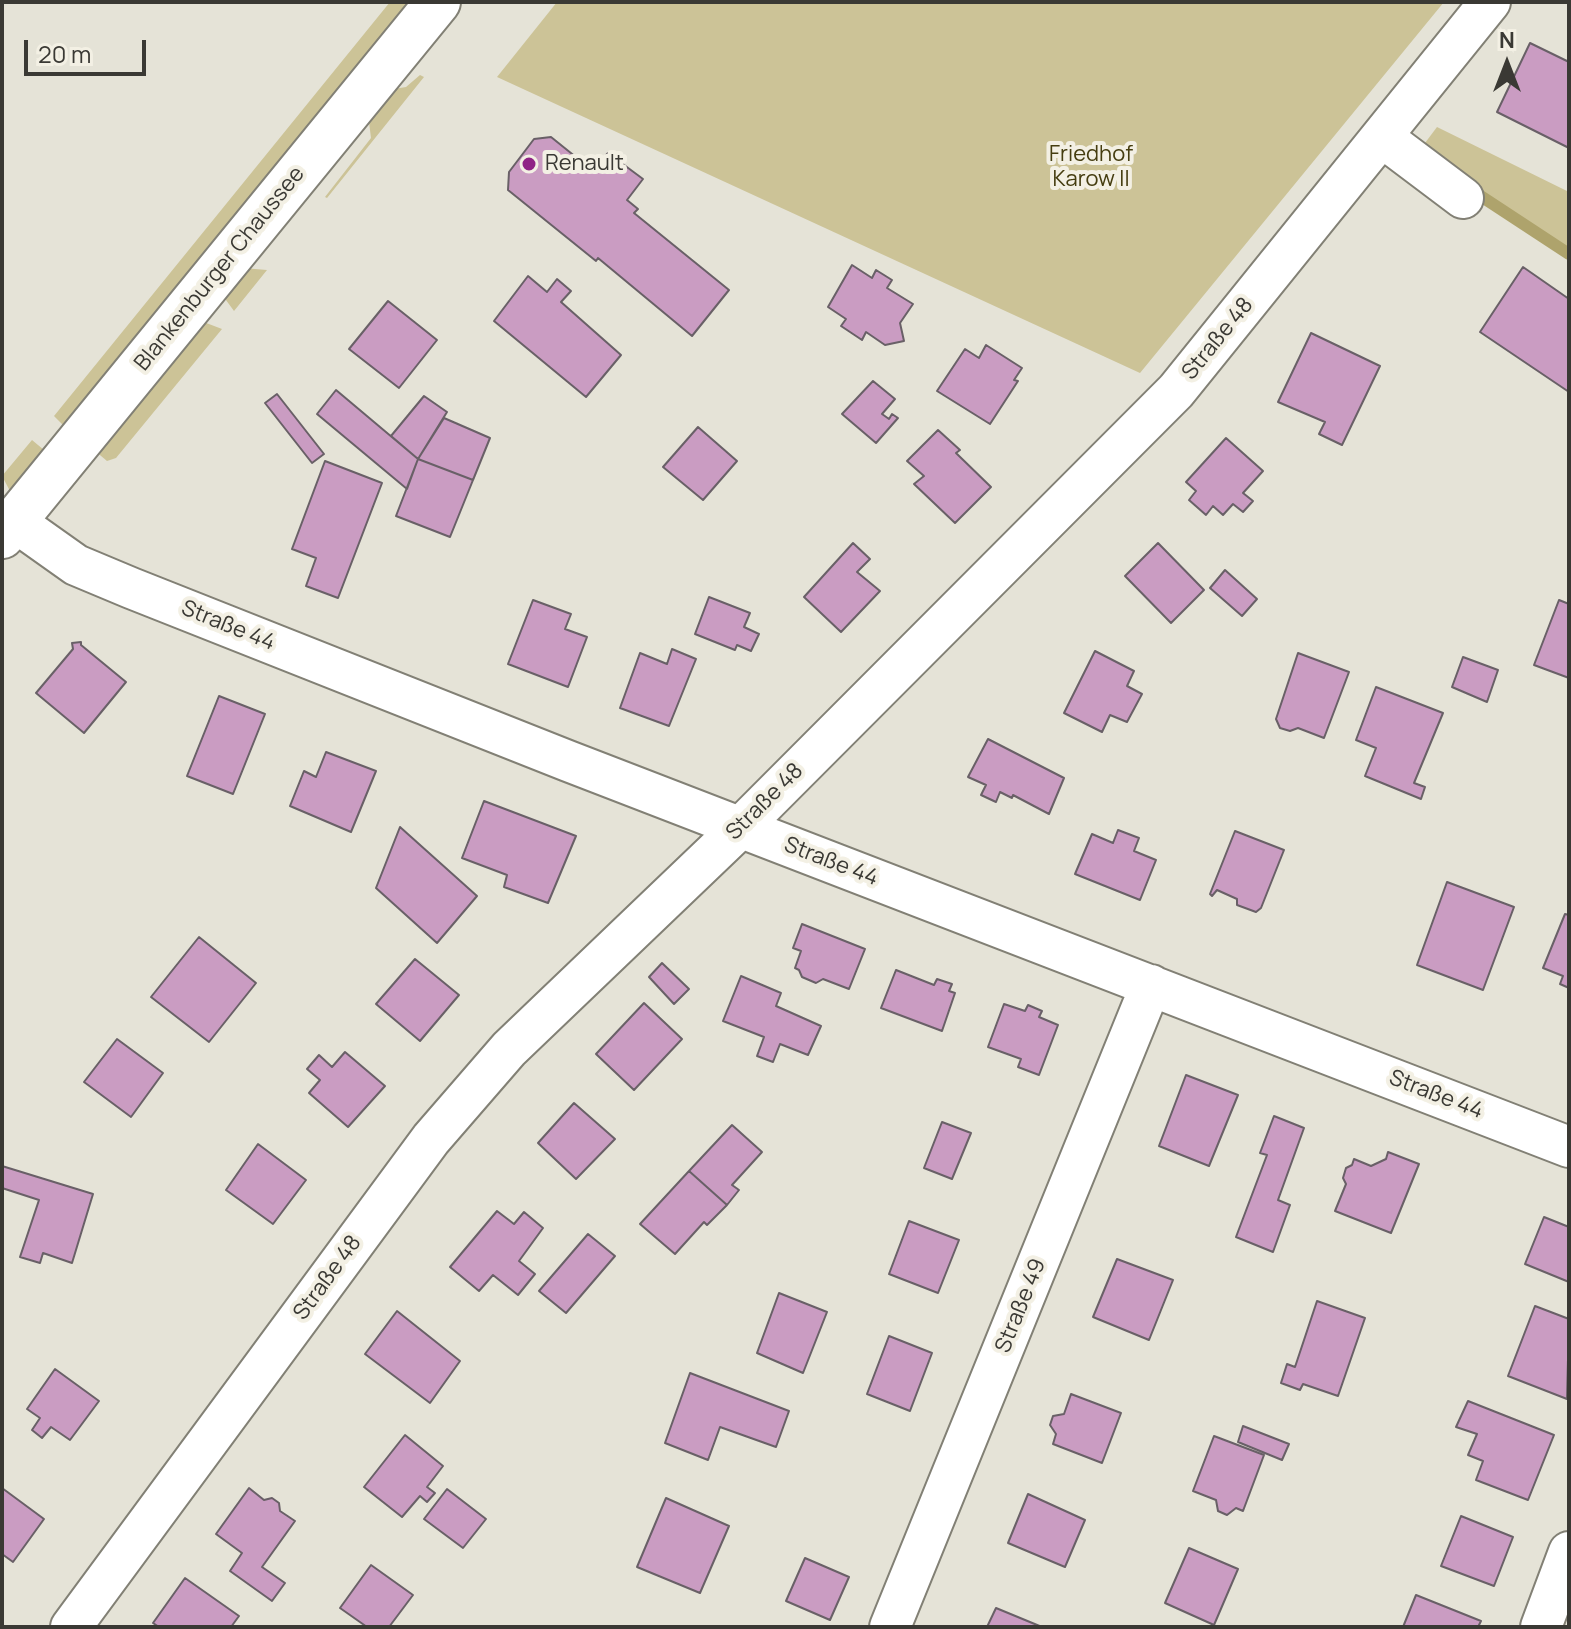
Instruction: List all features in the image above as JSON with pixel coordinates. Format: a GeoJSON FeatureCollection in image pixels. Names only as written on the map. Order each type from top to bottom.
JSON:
{"type":"FeatureCollection","features":[{"type":"Feature","properties":{"kind":"main road","name":"Blankenburger Chaussee"},"geometry":{"type":"LineString","coordinates":[[8,529],[438,2]]}},
{"type":"Feature","properties":{"kind":"street","name":"Straße 48"},"geometry":{"type":"LineString","coordinates":[[71,1627],[431,1139],[509,1049],[740,828],[1176,391],[1490,2]]}},
{"type":"Feature","properties":{"kind":"street"},"geometry":{"type":"LineString","coordinates":[[1382,137],[1463,198]]}},
{"type":"Feature","properties":{"kind":"street","name":"Straße 44"},"geometry":{"type":"LineString","coordinates":[[8,529],[76,565],[740,828],[1569,1147]]}},
{"type":"Feature","properties":{"kind":"street","name":"Straße 49"},"geometry":{"type":"LineString","coordinates":[[890,1627],[1151,985]]}},
{"type":"Feature","properties":{"kind":"street"},"geometry":{"type":"LineString","coordinates":[[1541,1627],[1569,1552]]}},
{"type":"Feature","properties":{"kind":"green space"},"geometry":{"type":"Polygon","coordinates":[[[390,2],[408,2],[63,425],[54,416],[390,2]]]}},
{"type":"Feature","properties":{"kind":"green space","name":"Friedhof Karow II"},"geometry":{"type":"Polygon","coordinates":[[[557,2],[1444,2],[1140,373],[497,77],[557,2]]]}},
{"type":"Feature","properties":{"kind":"green space"},"geometry":{"type":"Polygon","coordinates":[[[420,75],[424,77],[325,197],[371,138],[368,114],[388,90],[406,87],[420,75]]]}},
{"type":"Feature","properties":{"kind":"green space"},"geometry":{"type":"Polygon","coordinates":[[[1437,127],[1569,192],[1569,252],[1419,151],[1437,127]]]}},
{"type":"Feature","properties":{"kind":"green space"},"geometry":{"type":"Polygon","coordinates":[[[243,268],[267,270],[234,311],[223,296],[243,268]]]}},
{"type":"Feature","properties":{"kind":"green space"},"geometry":{"type":"Polygon","coordinates":[[[201,321],[222,329],[116,458],[107,461],[94,450],[201,321]]]}},
{"type":"Feature","properties":{"kind":"green space"},"geometry":{"type":"Polygon","coordinates":[[[32,440],[44,450],[10,491],[2,476],[32,440]]]}},
{"type":"Feature","properties":{"kind":"building"},"geometry":{"type":"Polygon","coordinates":[[[1530,43],[1569,62],[1569,148],[1497,112],[1530,43]]]}},
{"type":"Feature","properties":{"kind":"building"},"geometry":{"type":"Polygon","coordinates":[[[551,137],[592,170],[608,153],[643,179],[627,200],[638,209],[634,213],[729,290],[692,336],[598,258],[596,261],[508,190],[509,172],[534,139],[551,137]]]}},
{"type":"Feature","properties":{"kind":"building"},"geometry":{"type":"Polygon","coordinates":[[[852,265],[872,278],[876,270],[892,280],[887,288],[913,304],[900,323],[904,341],[885,345],[866,332],[862,340],[841,326],[846,319],[828,307],[852,265]]]}},
{"type":"Feature","properties":{"kind":"building"},"geometry":{"type":"Polygon","coordinates":[[[1523,267],[1569,299],[1569,392],[1480,332],[1523,267]]]}},
{"type":"Feature","properties":{"kind":"building"},"geometry":{"type":"Polygon","coordinates":[[[528,276],[547,292],[557,279],[571,291],[561,302],[621,355],[586,397],[494,321],[528,276]]]}},
{"type":"Feature","properties":{"kind":"building"},"geometry":{"type":"Polygon","coordinates":[[[388,301],[437,340],[399,388],[349,349],[388,301]]]}},
{"type":"Feature","properties":{"kind":"building"},"geometry":{"type":"Polygon","coordinates":[[[1311,333],[1380,366],[1342,445],[1319,434],[1325,422],[1278,402],[1311,333]]]}},
{"type":"Feature","properties":{"kind":"building"},"geometry":{"type":"Polygon","coordinates":[[[986,345],[1022,368],[1014,380],[1018,381],[990,424],[937,391],[965,349],[979,358],[986,345]]]}},
{"type":"Feature","properties":{"kind":"building"},"geometry":{"type":"Polygon","coordinates":[[[873,381],[895,399],[882,414],[889,419],[892,414],[898,418],[876,443],[842,414],[873,381]]]}},
{"type":"Feature","properties":{"kind":"building"},"geometry":{"type":"Polygon","coordinates":[[[336,390],[418,459],[407,489],[317,414],[336,390]]]}},
{"type":"Feature","properties":{"kind":"building"},"geometry":{"type":"Polygon","coordinates":[[[277,394],[324,454],[312,463],[265,403],[277,394]]]}},
{"type":"Feature","properties":{"kind":"building"},"geometry":{"type":"Polygon","coordinates":[[[424,396],[447,412],[418,459],[391,436],[424,396]]]}},
{"type":"Feature","properties":{"kind":"building"},"geometry":{"type":"Polygon","coordinates":[[[444,418],[490,438],[473,480],[418,459],[444,418]]]}},
{"type":"Feature","properties":{"kind":"building"},"geometry":{"type":"Polygon","coordinates":[[[698,427],[737,461],[703,500],[663,467],[698,427]]]}},
{"type":"Feature","properties":{"kind":"building"},"geometry":{"type":"Polygon","coordinates":[[[938,430],[960,450],[956,453],[991,487],[955,523],[914,484],[924,476],[907,461],[938,430]]]}},
{"type":"Feature","properties":{"kind":"building"},"geometry":{"type":"Polygon","coordinates":[[[1226,438],[1263,471],[1243,493],[1253,501],[1243,512],[1233,504],[1223,515],[1213,506],[1206,515],[1189,500],[1196,491],[1186,482],[1226,438]]]}},
{"type":"Feature","properties":{"kind":"building"},"geometry":{"type":"Polygon","coordinates":[[[418,459],[473,480],[450,537],[396,516],[418,459]]]}},
{"type":"Feature","properties":{"kind":"building"},"geometry":{"type":"Polygon","coordinates":[[[325,461],[382,483],[338,598],[306,586],[316,558],[292,549],[325,461]]]}},
{"type":"Feature","properties":{"kind":"building"},"geometry":{"type":"Polygon","coordinates":[[[853,543],[870,559],[857,572],[880,591],[841,632],[804,597],[853,543]]]}},
{"type":"Feature","properties":{"kind":"building"},"geometry":{"type":"Polygon","coordinates":[[[1158,543],[1204,590],[1171,623],[1125,576],[1158,543]]]}},
{"type":"Feature","properties":{"kind":"building"},"geometry":{"type":"Polygon","coordinates":[[[1225,570],[1257,599],[1242,616],[1210,588],[1225,570]]]}},
{"type":"Feature","properties":{"kind":"building"},"geometry":{"type":"Polygon","coordinates":[[[709,597],[750,613],[744,627],[759,634],[751,651],[737,645],[735,650],[695,634],[709,597]]]}},
{"type":"Feature","properties":{"kind":"building"},"geometry":{"type":"Polygon","coordinates":[[[533,600],[571,614],[565,629],[587,637],[568,687],[508,664],[533,600]]]}},
{"type":"Feature","properties":{"kind":"building"},"geometry":{"type":"Polygon","coordinates":[[[1559,600],[1569,604],[1569,678],[1534,665],[1559,600]]]}},
{"type":"Feature","properties":{"kind":"building"},"geometry":{"type":"Polygon","coordinates":[[[81,642],[126,682],[84,733],[36,693],[73,649],[72,643],[81,642]]]}},
{"type":"Feature","properties":{"kind":"building"},"geometry":{"type":"Polygon","coordinates":[[[672,649],[696,659],[669,726],[620,708],[640,653],[667,664],[672,649]]]}},
{"type":"Feature","properties":{"kind":"building"},"geometry":{"type":"Polygon","coordinates":[[[1095,651],[1134,671],[1127,686],[1142,694],[1127,722],[1110,715],[1102,732],[1064,713],[1095,651]]]}},
{"type":"Feature","properties":{"kind":"building"},"geometry":{"type":"Polygon","coordinates":[[[1298,653],[1349,672],[1324,738],[1298,728],[1290,731],[1280,728],[1276,719],[1298,653]]]}},
{"type":"Feature","properties":{"kind":"building"},"geometry":{"type":"Polygon","coordinates":[[[1463,657],[1498,670],[1487,702],[1452,687],[1463,657]]]}},
{"type":"Feature","properties":{"kind":"building"},"geometry":{"type":"Polygon","coordinates":[[[1376,687],[1443,713],[1414,783],[1425,787],[1421,799],[1365,776],[1376,748],[1356,740],[1376,687]]]}},
{"type":"Feature","properties":{"kind":"building"},"geometry":{"type":"Polygon","coordinates":[[[219,696],[265,714],[233,794],[187,776],[219,696]]]}},
{"type":"Feature","properties":{"kind":"building"},"geometry":{"type":"Polygon","coordinates":[[[988,739],[1064,778],[1049,814],[1013,795],[1012,798],[1000,792],[996,802],[981,795],[986,785],[968,777],[988,739]]]}},
{"type":"Feature","properties":{"kind":"building"},"geometry":{"type":"Polygon","coordinates":[[[326,752],[376,771],[351,832],[290,806],[304,771],[316,777],[326,752]]]}},
{"type":"Feature","properties":{"kind":"building"},"geometry":{"type":"Polygon","coordinates":[[[484,801],[576,836],[548,903],[504,887],[507,875],[462,858],[484,801]]]}},
{"type":"Feature","properties":{"kind":"building"},"geometry":{"type":"Polygon","coordinates":[[[400,827],[477,896],[437,943],[376,888],[400,827]]]}},
{"type":"Feature","properties":{"kind":"building"},"geometry":{"type":"Polygon","coordinates":[[[1118,830],[1139,838],[1134,851],[1156,860],[1140,900],[1075,874],[1092,834],[1113,843],[1118,830]]]}},
{"type":"Feature","properties":{"kind":"building"},"geometry":{"type":"Polygon","coordinates":[[[1235,831],[1284,850],[1261,908],[1256,912],[1237,905],[1237,899],[1217,890],[1212,896],[1210,894],[1235,831]]]}},
{"type":"Feature","properties":{"kind":"building"},"geometry":{"type":"Polygon","coordinates":[[[1447,882],[1514,907],[1483,990],[1417,965],[1447,882]]]}},
{"type":"Feature","properties":{"kind":"building"},"geometry":{"type":"Polygon","coordinates":[[[1565,914],[1569,915],[1569,988],[1560,984],[1563,976],[1543,968],[1565,914]]]}},
{"type":"Feature","properties":{"kind":"building"},"geometry":{"type":"Polygon","coordinates":[[[802,924],[865,949],[849,989],[823,979],[816,983],[802,977],[795,968],[801,951],[793,948],[802,924]]]}},
{"type":"Feature","properties":{"kind":"building"},"geometry":{"type":"Polygon","coordinates":[[[199,937],[256,983],[209,1042],[151,997],[199,937]]]}},
{"type":"Feature","properties":{"kind":"building"},"geometry":{"type":"Polygon","coordinates":[[[415,959],[459,995],[420,1041],[376,1004],[415,959]]]}},
{"type":"Feature","properties":{"kind":"building"},"geometry":{"type":"Polygon","coordinates":[[[662,963],[689,989],[674,1004],[649,977],[662,963]]]}},
{"type":"Feature","properties":{"kind":"building"},"geometry":{"type":"Polygon","coordinates":[[[896,970],[934,985],[937,979],[952,984],[949,991],[955,993],[942,1031],[881,1008],[896,970]]]}},
{"type":"Feature","properties":{"kind":"building"},"geometry":{"type":"Polygon","coordinates":[[[741,976],[781,993],[776,1006],[821,1026],[808,1055],[780,1044],[773,1062],[757,1056],[764,1037],[723,1021],[741,976]]]}},
{"type":"Feature","properties":{"kind":"building"},"geometry":{"type":"Polygon","coordinates":[[[644,1003],[682,1039],[634,1090],[596,1054],[644,1003]]]}},
{"type":"Feature","properties":{"kind":"building"},"geometry":{"type":"Polygon","coordinates":[[[1004,1004],[1025,1011],[1028,1005],[1042,1011],[1039,1017],[1058,1025],[1039,1075],[1018,1067],[1021,1059],[988,1047],[1004,1004]]]}},
{"type":"Feature","properties":{"kind":"building"},"geometry":{"type":"Polygon","coordinates":[[[117,1039],[163,1073],[131,1117],[84,1082],[117,1039]]]}},
{"type":"Feature","properties":{"kind":"building"},"geometry":{"type":"Polygon","coordinates":[[[345,1052],[385,1086],[348,1127],[309,1093],[320,1080],[307,1069],[319,1055],[332,1067],[345,1052]]]}},
{"type":"Feature","properties":{"kind":"building"},"geometry":{"type":"Polygon","coordinates":[[[1186,1075],[1238,1095],[1209,1166],[1159,1146],[1186,1075]]]}},
{"type":"Feature","properties":{"kind":"building"},"geometry":{"type":"Polygon","coordinates":[[[574,1103],[615,1139],[576,1179],[538,1143],[574,1103]]]}},
{"type":"Feature","properties":{"kind":"building"},"geometry":{"type":"Polygon","coordinates":[[[1274,1116],[1304,1128],[1278,1200],[1290,1205],[1273,1252],[1236,1237],[1267,1155],[1260,1153],[1274,1116]]]}},
{"type":"Feature","properties":{"kind":"building"},"geometry":{"type":"Polygon","coordinates":[[[942,1122],[971,1133],[952,1179],[924,1168],[942,1122]]]}},
{"type":"Feature","properties":{"kind":"building"},"geometry":{"type":"Polygon","coordinates":[[[732,1125],[762,1152],[732,1185],[739,1190],[727,1205],[689,1171],[732,1125]]]}},
{"type":"Feature","properties":{"kind":"building"},"geometry":{"type":"Polygon","coordinates":[[[258,1144],[306,1180],[273,1224],[226,1190],[258,1144]]]}},
{"type":"Feature","properties":{"kind":"building"},"geometry":{"type":"Polygon","coordinates":[[[1388,1152],[1419,1164],[1391,1233],[1335,1211],[1346,1184],[1343,1178],[1346,1168],[1352,1165],[1354,1159],[1371,1166],[1386,1159],[1388,1152]]]}},
{"type":"Feature","properties":{"kind":"building"},"geometry":{"type":"Polygon","coordinates":[[[2,1166],[93,1194],[72,1263],[43,1253],[40,1263],[20,1257],[39,1200],[2,1188],[2,1166]]]}},
{"type":"Feature","properties":{"kind":"building"},"geometry":{"type":"Polygon","coordinates":[[[689,1171],[727,1205],[707,1225],[704,1222],[675,1254],[640,1224],[689,1171]]]}},
{"type":"Feature","properties":{"kind":"building"},"geometry":{"type":"Polygon","coordinates":[[[497,1211],[514,1224],[524,1212],[543,1228],[519,1261],[535,1274],[518,1295],[493,1275],[479,1291],[450,1267],[497,1211]]]}},
{"type":"Feature","properties":{"kind":"building"},"geometry":{"type":"Polygon","coordinates":[[[1544,1217],[1569,1227],[1569,1282],[1525,1264],[1544,1217]]]}},
{"type":"Feature","properties":{"kind":"building"},"geometry":{"type":"Polygon","coordinates":[[[909,1221],[959,1240],[938,1293],[889,1274],[909,1221]]]}},
{"type":"Feature","properties":{"kind":"building"},"geometry":{"type":"Polygon","coordinates":[[[588,1234],[615,1256],[566,1313],[539,1291],[588,1234]]]}},
{"type":"Feature","properties":{"kind":"building"},"geometry":{"type":"Polygon","coordinates":[[[1117,1259],[1173,1280],[1149,1340],[1093,1317],[1117,1259]]]}},
{"type":"Feature","properties":{"kind":"building"},"geometry":{"type":"Polygon","coordinates":[[[779,1293],[827,1312],[803,1373],[757,1353],[779,1293]]]}},
{"type":"Feature","properties":{"kind":"building"},"geometry":{"type":"Polygon","coordinates":[[[1317,1301],[1365,1318],[1338,1396],[1303,1384],[1300,1390],[1281,1383],[1287,1364],[1295,1367],[1317,1301]]]}},
{"type":"Feature","properties":{"kind":"building"},"geometry":{"type":"Polygon","coordinates":[[[1535,1306],[1569,1319],[1567,1399],[1508,1376],[1535,1306]]]}},
{"type":"Feature","properties":{"kind":"building"},"geometry":{"type":"Polygon","coordinates":[[[397,1311],[460,1361],[430,1403],[365,1354],[397,1311]]]}},
{"type":"Feature","properties":{"kind":"building"},"geometry":{"type":"Polygon","coordinates":[[[889,1336],[932,1353],[910,1411],[867,1394],[889,1336]]]}},
{"type":"Feature","properties":{"kind":"building"},"geometry":{"type":"Polygon","coordinates":[[[55,1369],[99,1401],[70,1440],[51,1427],[42,1438],[32,1430],[40,1418],[27,1409],[55,1369]]]}},
{"type":"Feature","properties":{"kind":"building"},"geometry":{"type":"Polygon","coordinates":[[[690,1373],[789,1411],[776,1447],[720,1427],[708,1460],[665,1443],[690,1373]]]}},
{"type":"Feature","properties":{"kind":"building"},"geometry":{"type":"Polygon","coordinates":[[[1071,1394],[1121,1413],[1102,1463],[1053,1444],[1056,1434],[1050,1425],[1053,1416],[1064,1414],[1071,1394]]]}},
{"type":"Feature","properties":{"kind":"building"},"geometry":{"type":"Polygon","coordinates":[[[1468,1401],[1554,1435],[1528,1500],[1476,1480],[1483,1461],[1468,1455],[1477,1434],[1456,1427],[1468,1401]]]}},
{"type":"Feature","properties":{"kind":"building"},"geometry":{"type":"Polygon","coordinates":[[[1243,1426],[1289,1444],[1282,1460],[1238,1442],[1243,1426]]]}},
{"type":"Feature","properties":{"kind":"building"},"geometry":{"type":"Polygon","coordinates":[[[405,1435],[443,1466],[427,1487],[435,1493],[427,1502],[420,1496],[402,1517],[364,1487],[405,1435]]]}},
{"type":"Feature","properties":{"kind":"building"},"geometry":{"type":"Polygon","coordinates":[[[1214,1436],[1264,1455],[1243,1511],[1236,1508],[1227,1515],[1218,1511],[1216,1500],[1193,1491],[1214,1436]]]}},
{"type":"Feature","properties":{"kind":"building"},"geometry":{"type":"Polygon","coordinates":[[[2,1488],[44,1519],[13,1562],[2,1554],[2,1488]]]}},
{"type":"Feature","properties":{"kind":"building"},"geometry":{"type":"Polygon","coordinates":[[[249,1488],[264,1500],[272,1498],[279,1503],[280,1511],[295,1521],[262,1567],[285,1583],[272,1601],[230,1571],[242,1553],[216,1534],[249,1488]]]}},
{"type":"Feature","properties":{"kind":"building"},"geometry":{"type":"Polygon","coordinates":[[[447,1489],[486,1519],[463,1548],[424,1519],[447,1489]]]}},
{"type":"Feature","properties":{"kind":"building"},"geometry":{"type":"Polygon","coordinates":[[[1028,1494],[1085,1520],[1065,1567],[1008,1543],[1028,1494]]]}},
{"type":"Feature","properties":{"kind":"building"},"geometry":{"type":"Polygon","coordinates":[[[666,1498],[729,1526],[700,1593],[637,1567],[666,1498]]]}},
{"type":"Feature","properties":{"kind":"building"},"geometry":{"type":"Polygon","coordinates":[[[1461,1516],[1513,1537],[1494,1586],[1441,1566],[1461,1516]]]}},
{"type":"Feature","properties":{"kind":"building"},"geometry":{"type":"Polygon","coordinates":[[[1189,1548],[1238,1569],[1214,1625],[1165,1603],[1189,1548]]]}},
{"type":"Feature","properties":{"kind":"building"},"geometry":{"type":"Polygon","coordinates":[[[805,1558],[849,1577],[830,1620],[786,1601],[805,1558]]]}},
{"type":"Feature","properties":{"kind":"building"},"geometry":{"type":"Polygon","coordinates":[[[371,1565],[413,1595],[389,1627],[367,1627],[340,1608],[371,1565]]]}},
{"type":"Feature","properties":{"kind":"building"},"geometry":{"type":"Polygon","coordinates":[[[185,1578],[239,1616],[231,1627],[159,1627],[153,1623],[185,1578]]]}},
{"type":"Feature","properties":{"kind":"building"},"geometry":{"type":"Polygon","coordinates":[[[1416,1595],[1481,1621],[1478,1627],[1403,1627],[1416,1595]]]}},
{"type":"Feature","properties":{"kind":"building"},"geometry":{"type":"Polygon","coordinates":[[[996,1608],[1042,1627],[987,1627],[996,1608]]]}},
{"type":"Feature","properties":{"kind":"waterway"},"geometry":{"type":"LineString","coordinates":[[1473,191],[1569,254]]}},
{"type":"Feature","properties":{"kind":"place","name":"Renault"},"geometry":{"type":"Point","coordinates":[529,164]}}]}
